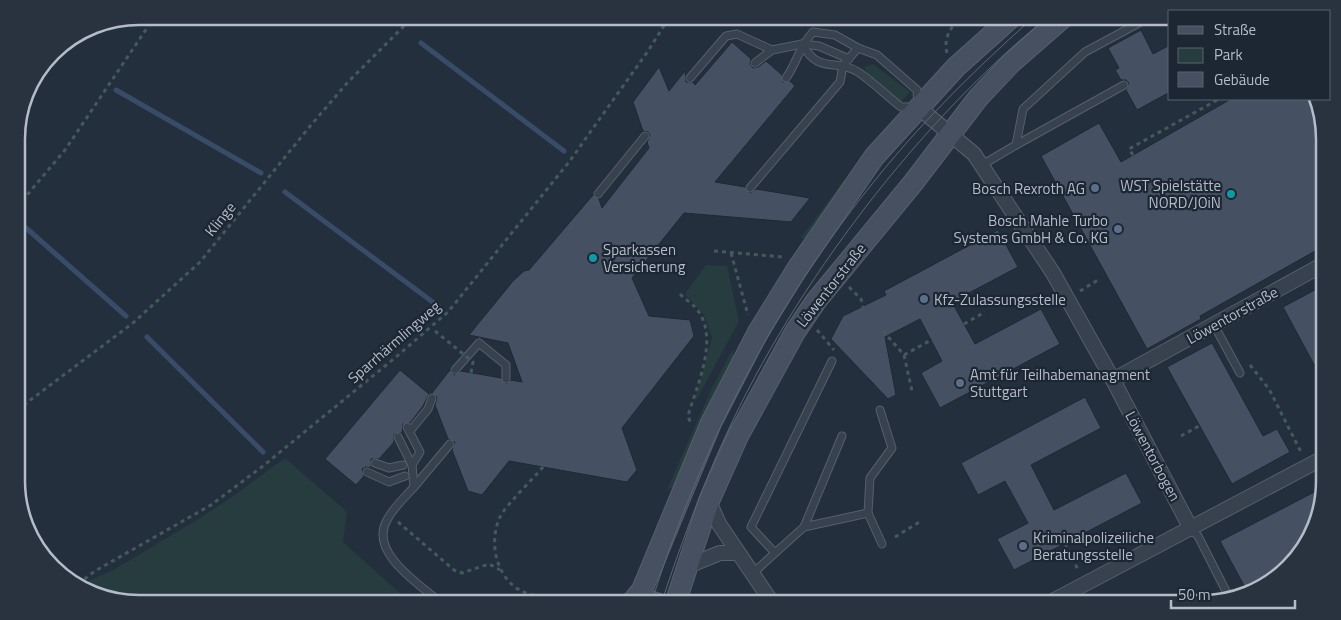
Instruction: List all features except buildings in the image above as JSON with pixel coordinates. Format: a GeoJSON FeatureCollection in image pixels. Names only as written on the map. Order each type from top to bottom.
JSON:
{"type":"FeatureCollection","features":[{"type":"Feature","properties":{"kind":"main road","name":"Löwentorstraße"},"geometry":{"type":"LineString","coordinates":[[637,595],[642,590],[711,423],[758,332],[803,261],[874,157],[956,66],[1003,25]]}},
{"type":"Feature","properties":{"kind":"main road","name":"Löwentorstraße"},"geometry":{"type":"LineString","coordinates":[[678,595],[709,501],[738,436],[795,332],[816,301],[978,98],[1010,63],[1054,25]]}},
{"type":"Feature","properties":{"kind":"street","name":"Löwentorbogen"},"geometry":{"type":"LineString","coordinates":[[918,107],[951,133],[982,165],[1067,299],[1113,380],[1191,529]]}},
{"type":"Feature","properties":{"kind":"street","name":"Löwentorstraße"},"geometry":{"type":"LineString","coordinates":[[1113,380],[1316,268]]}},
{"type":"Feature","properties":{"kind":"street"},"geometry":{"type":"LineString","coordinates":[[1064,595],[1316,462]]}},
{"type":"Feature","properties":{"kind":"street"},"geometry":{"type":"LineString","coordinates":[[709,501],[713,514],[767,595]]}},
{"type":"Feature","properties":{"kind":"street"},"geometry":{"type":"LineString","coordinates":[[688,566],[720,553],[738,553]]}},
{"type":"Feature","properties":{"kind":"lane"},"geometry":{"type":"LineString","coordinates":[[1016,145],[1023,109],[1085,52],[1135,25]]}},
{"type":"Feature","properties":{"kind":"lane"},"geometry":{"type":"LineString","coordinates":[[786,78],[794,67],[802,44],[813,32],[824,32],[835,35],[858,48],[876,55],[917,90],[918,107],[901,108],[858,72],[843,65]]}},
{"type":"Feature","properties":{"kind":"lane"},"geometry":{"type":"LineString","coordinates":[[690,78],[726,36],[736,34],[772,50]]}},
{"type":"Feature","properties":{"kind":"lane"},"geometry":{"type":"LineString","coordinates":[[802,44],[808,56],[834,67],[843,65],[858,48]]}},
{"type":"Feature","properties":{"kind":"lane"},"geometry":{"type":"LineString","coordinates":[[756,63],[772,50],[802,44],[832,50],[849,59]]}},
{"type":"Feature","properties":{"kind":"lane"},"geometry":{"type":"LineString","coordinates":[[750,188],[840,82],[843,65]]}},
{"type":"Feature","properties":{"kind":"lane"},"geometry":{"type":"LineString","coordinates":[[982,165],[1124,85]]}},
{"type":"Feature","properties":{"kind":"lane"},"geometry":{"type":"LineString","coordinates":[[598,194],[644,136]]}},
{"type":"Feature","properties":{"kind":"lane"},"geometry":{"type":"LineString","coordinates":[[1214,325],[1240,373]]}},
{"type":"Feature","properties":{"kind":"lane"},"geometry":{"type":"LineString","coordinates":[[455,370],[480,340],[506,365],[506,380]]}},
{"type":"Feature","properties":{"kind":"lane"},"geometry":{"type":"LineString","coordinates":[[774,552],[751,526],[832,361]]}},
{"type":"Feature","properties":{"kind":"lane"},"geometry":{"type":"LineString","coordinates":[[412,465],[420,452],[408,429],[428,410],[432,398]]}},
{"type":"Feature","properties":{"kind":"lane"},"geometry":{"type":"LineString","coordinates":[[880,410],[892,448],[870,478],[868,513],[882,544]]}},
{"type":"Feature","properties":{"kind":"lane"},"geometry":{"type":"LineString","coordinates":[[804,527],[842,436]]}},
{"type":"Feature","properties":{"kind":"lane"},"geometry":{"type":"LineString","coordinates":[[398,437],[412,465],[414,487]]}},
{"type":"Feature","properties":{"kind":"lane"},"geometry":{"type":"LineString","coordinates":[[432,595],[393,560],[387,553],[382,538],[386,520],[450,444]]}},
{"type":"Feature","properties":{"kind":"lane"},"geometry":{"type":"LineString","coordinates":[[375,463],[390,468],[403,465]]}},
{"type":"Feature","properties":{"kind":"lane"},"geometry":{"type":"LineString","coordinates":[[367,472],[389,482],[405,476]]}},
{"type":"Feature","properties":{"kind":"lane"},"geometry":{"type":"LineString","coordinates":[[752,574],[774,552],[804,527],[868,513]]}},
{"type":"Feature","properties":{"kind":"lane"},"geometry":{"type":"LineString","coordinates":[[1191,529],[1198,536],[1227,592]]}},
{"type":"Feature","properties":{"kind":"path"},"geometry":{"type":"LineString","coordinates":[[25,198],[65,150],[149,25]]}},
{"type":"Feature","properties":{"kind":"path","name":"Klinge"},"geometry":{"type":"LineString","coordinates":[[25,404],[133,323],[200,262],[310,124],[348,82],[405,25]]}},
{"type":"Feature","properties":{"kind":"path","name":"Sparrhärmlingweg"},"geometry":{"type":"LineString","coordinates":[[83,580],[95,571],[211,505],[263,466],[448,312],[569,162],[664,25]]}},
{"type":"Feature","properties":{"kind":"path"},"geometry":{"type":"LineString","coordinates":[[948,55],[945,44],[952,25]]}},
{"type":"Feature","properties":{"kind":"path"},"geometry":{"type":"LineString","coordinates":[[1133,155],[1129,149],[1218,100]]}},
{"type":"Feature","properties":{"kind":"path"},"geometry":{"type":"LineString","coordinates":[[1038,196],[1057,184]]}},
{"type":"Feature","properties":{"kind":"path"},"geometry":{"type":"LineString","coordinates":[[714,251],[783,257]]}},
{"type":"Feature","properties":{"kind":"path"},"geometry":{"type":"LineString","coordinates":[[731,253],[749,318]]}},
{"type":"Feature","properties":{"kind":"path"},"geometry":{"type":"LineString","coordinates":[[1067,299],[1098,280]]}},
{"type":"Feature","properties":{"kind":"path"},"geometry":{"type":"LineString","coordinates":[[844,281],[861,299],[862,306]]}},
{"type":"Feature","properties":{"kind":"path"},"geometry":{"type":"LineString","coordinates":[[680,294],[696,308],[704,322],[707,337],[706,354],[688,416],[692,426]]}},
{"type":"Feature","properties":{"kind":"path"},"geometry":{"type":"LineString","coordinates":[[964,324],[985,312]]}},
{"type":"Feature","properties":{"kind":"path"},"geometry":{"type":"LineString","coordinates":[[813,325],[837,353]]}},
{"type":"Feature","properties":{"kind":"path"},"geometry":{"type":"LineString","coordinates":[[430,327],[473,362],[471,373]]}},
{"type":"Feature","properties":{"kind":"path"},"geometry":{"type":"LineString","coordinates":[[883,331],[904,354],[912,391]]}},
{"type":"Feature","properties":{"kind":"path"},"geometry":{"type":"LineString","coordinates":[[904,354],[931,340]]}},
{"type":"Feature","properties":{"kind":"path"},"geometry":{"type":"LineString","coordinates":[[1249,362],[1269,389],[1308,466]]}},
{"type":"Feature","properties":{"kind":"path"},"geometry":{"type":"LineString","coordinates":[[1181,436],[1200,426]]}},
{"type":"Feature","properties":{"kind":"path"},"geometry":{"type":"LineString","coordinates":[[538,595],[529,594],[513,586],[501,571],[496,559],[495,533],[500,516],[543,467]]}},
{"type":"Feature","properties":{"kind":"path"},"geometry":{"type":"LineString","coordinates":[[390,516],[454,570],[462,572],[489,564],[501,571]]}},
{"type":"Feature","properties":{"kind":"path"},"geometry":{"type":"LineString","coordinates":[[895,537],[920,521]]}},
{"type":"Feature","properties":{"kind":"path"},"geometry":{"type":"LineString","coordinates":[[1065,543],[1074,562]]}},
{"type":"Feature","properties":{"kind":"green space"},"geometry":{"type":"Polygon","coordinates":[[[873,64],[910,92],[901,102],[870,77],[864,67],[873,64]]]}},
{"type":"Feature","properties":{"kind":"green space"},"geometry":{"type":"Polygon","coordinates":[[[844,180],[848,181],[809,238],[801,238],[844,180]]]}},
{"type":"Feature","properties":{"kind":"green space"},"geometry":{"type":"Polygon","coordinates":[[[706,265],[727,266],[739,321],[694,404],[712,337],[704,315],[685,294],[706,265]]]}},
{"type":"Feature","properties":{"kind":"green space"},"geometry":{"type":"Polygon","coordinates":[[[733,349],[733,364],[675,486],[667,490],[711,390],[733,349]]]}},
{"type":"Feature","properties":{"kind":"green space"},"geometry":{"type":"Polygon","coordinates":[[[285,458],[347,512],[343,542],[402,595],[132,595],[109,591],[87,582],[115,569],[229,499],[285,458]]]}},
{"type":"Feature","properties":{"kind":"waterway"},"geometry":{"type":"LineString","coordinates":[[421,43],[564,151]]}},
{"type":"Feature","properties":{"kind":"waterway"},"geometry":{"type":"LineString","coordinates":[[116,90],[261,173]]}},
{"type":"Feature","properties":{"kind":"waterway"},"geometry":{"type":"LineString","coordinates":[[285,192],[438,306]]}},
{"type":"Feature","properties":{"kind":"waterway"},"geometry":{"type":"LineString","coordinates":[[25,227],[126,316]]}},
{"type":"Feature","properties":{"kind":"waterway"},"geometry":{"type":"LineString","coordinates":[[147,337],[263,452]]}},
{"type":"Feature","properties":{"kind":"tram line"},"geometry":{"type":"LineString","coordinates":[[654,595],[674,537],[700,472],[730,407],[800,283],[884,169],[956,90],[1025,25]]}},
{"type":"Feature","properties":{"kind":"tram line"},"geometry":{"type":"LineString","coordinates":[[664,595],[691,518],[726,435],[754,378],[787,320],[865,208],[908,154],[954,104],[1001,58],[1039,25]]}},
{"type":"Feature","properties":{"kind":"place","name":"Bosch Rexroth AG"},"geometry":{"type":"Point","coordinates":[1095,188]}},
{"type":"Feature","properties":{"kind":"place","name":"WST Spielstätte NORD/JOiN"},"geometry":{"type":"Point","coordinates":[1231,194]}},
{"type":"Feature","properties":{"kind":"place","name":"Bosch Mahle Turbo Systems GmbH & Co. KG"},"geometry":{"type":"Point","coordinates":[1118,229]}},
{"type":"Feature","properties":{"kind":"place","name":"Sparkassen Versicherung"},"geometry":{"type":"Point","coordinates":[593,258]}},
{"type":"Feature","properties":{"kind":"place","name":"Kfz-Zulassungsstelle"},"geometry":{"type":"Point","coordinates":[924,299]}},
{"type":"Feature","properties":{"kind":"place","name":"Amt für Teilhabemanagment Stuttgart"},"geometry":{"type":"Point","coordinates":[960,383]}},
{"type":"Feature","properties":{"kind":"place","name":"Kriminalpolizeiliche Beratungsstelle"},"geometry":{"type":"Point","coordinates":[1023,546]}}]}
